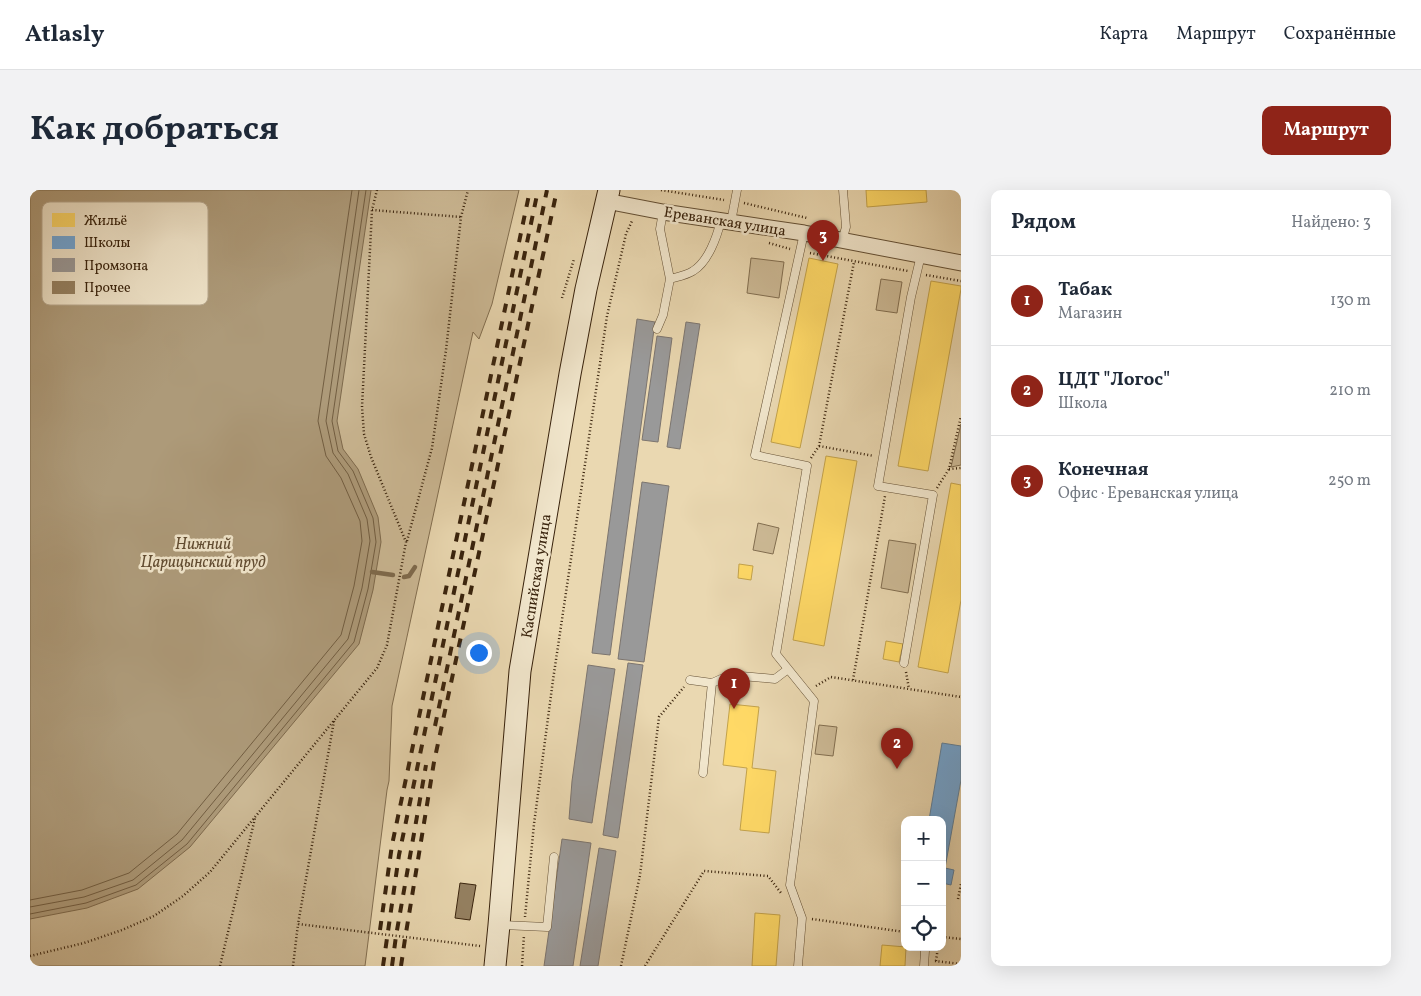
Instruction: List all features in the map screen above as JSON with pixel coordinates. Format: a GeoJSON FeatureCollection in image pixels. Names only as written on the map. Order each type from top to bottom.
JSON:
{"type":"FeatureCollection","features":[{"type":"Feature","properties":{"kind":"main road","name":"Каспийская улица"},"geometry":{"type":"LineString","coordinates":[[495,957],[520,671],[570,374],[586,289],[608,196]]}},
{"type":"Feature","properties":{"kind":"street","name":"Ереванская улица"},"geometry":{"type":"LineString","coordinates":[[608,196],[662,217],[726,221],[961,263]]}},
{"type":"Feature","properties":{"kind":"lane"},"geometry":{"type":"LineString","coordinates":[[670,279],[692,272],[702,264],[726,221],[737,190]]}},
{"type":"Feature","properties":{"kind":"lane"},"geometry":{"type":"LineString","coordinates":[[842,241],[846,227],[843,190]]}},
{"type":"Feature","properties":{"kind":"lane"},"geometry":{"type":"LineString","coordinates":[[657,329],[663,315],[670,279],[660,229],[662,217]]}},
{"type":"Feature","properties":{"kind":"lane"},"geometry":{"type":"LineString","coordinates":[[798,966],[802,918],[790,884],[814,701],[776,654],[807,466],[755,455],[804,234]]}},
{"type":"Feature","properties":{"kind":"lane"},"geometry":{"type":"LineString","coordinates":[[904,663],[933,495],[878,486],[911,297],[921,255]]}},
{"type":"Feature","properties":{"kind":"lane"},"geometry":{"type":"LineString","coordinates":[[690,680],[712,683],[730,674],[775,679],[788,670]]}},
{"type":"Feature","properties":{"kind":"lane"},"geometry":{"type":"LineString","coordinates":[[703,773],[712,683]]}},
{"type":"Feature","properties":{"kind":"lane"},"geometry":{"type":"LineString","coordinates":[[499,925],[547,927],[554,857]]}},
{"type":"Feature","properties":{"kind":"path"},"geometry":{"type":"LineString","coordinates":[[377,190],[372,210],[362,407],[364,434],[371,457],[406,542]]}},
{"type":"Feature","properties":{"kind":"path"},"geometry":{"type":"LineString","coordinates":[[30,956],[84,943],[122,930],[154,916],[183,896],[210,872],[377,668],[387,645],[406,542],[432,448],[446,350],[461,217],[468,190]]}},
{"type":"Feature","properties":{"kind":"path"},"geometry":{"type":"LineString","coordinates":[[661,190],[763,207],[809,218]]}},
{"type":"Feature","properties":{"kind":"path"},"geometry":{"type":"LineString","coordinates":[[372,210],[461,217]]}},
{"type":"Feature","properties":{"kind":"path"},"geometry":{"type":"LineString","coordinates":[[522,966],[534,824],[553,680],[607,316],[626,234],[632,221],[662,217]]}},
{"type":"Feature","properties":{"kind":"path"},"geometry":{"type":"LineString","coordinates":[[764,242],[801,252],[961,281]]}},
{"type":"Feature","properties":{"kind":"path"},"geometry":{"type":"LineString","coordinates":[[854,262],[819,446],[883,457]]}},
{"type":"Feature","properties":{"kind":"path"},"geometry":{"type":"LineString","coordinates":[[933,495],[948,469],[961,416]]}},
{"type":"Feature","properties":{"kind":"path"},"geometry":{"type":"LineString","coordinates":[[948,469],[961,468]]}},
{"type":"Feature","properties":{"kind":"path"},"geometry":{"type":"LineString","coordinates":[[853,680],[886,487]]}},
{"type":"Feature","properties":{"kind":"path"},"geometry":{"type":"LineString","coordinates":[[906,674],[910,689]]}},
{"type":"Feature","properties":{"kind":"path"},"geometry":{"type":"LineString","coordinates":[[806,693],[831,677],[961,697]]}},
{"type":"Feature","properties":{"kind":"path"},"geometry":{"type":"LineString","coordinates":[[621,966],[640,875],[659,717],[690,680]]}},
{"type":"Feature","properties":{"kind":"path"},"geometry":{"type":"LineString","coordinates":[[293,966],[298,924],[334,720]]}},
{"type":"Feature","properties":{"kind":"path"},"geometry":{"type":"LineString","coordinates":[[220,966],[256,816]]}},
{"type":"Feature","properties":{"kind":"path"},"geometry":{"type":"LineString","coordinates":[[645,966],[704,872],[768,876],[785,897]]}},
{"type":"Feature","properties":{"kind":"path"},"geometry":{"type":"LineString","coordinates":[[958,899],[961,884]]}},
{"type":"Feature","properties":{"kind":"path"},"geometry":{"type":"LineString","coordinates":[[802,918],[901,931]]}},
{"type":"Feature","properties":{"kind":"path"},"geometry":{"type":"LineString","coordinates":[[298,924],[495,957]]}},
{"type":"Feature","properties":{"kind":"path"},"geometry":{"type":"LineString","coordinates":[[946,937],[961,939]]}},
{"type":"Feature","properties":{"kind":"path"},"geometry":{"type":"LineString","coordinates":[[936,961],[937,951]]}},
{"type":"Feature","properties":{"kind":"path"},"geometry":{"type":"LineString","coordinates":[[924,959],[961,964]]}},
{"type":"Feature","properties":{"kind":"shaded area","name":"Нижний Царицынский пруд"},"geometry":{"type":"Polygon","coordinates":[[[30,190],[519,190],[492,304],[479,339],[473,332],[392,706],[389,781],[365,966],[30,966],[30,190]]]}},
{"type":"Feature","properties":{"kind":"shaded area"},"geometry":{"type":"Polygon","coordinates":[[[751,258],[784,262],[779,298],[747,293],[751,258]]]}},
{"type":"Feature","properties":{"kind":"shaded area"},"geometry":{"type":"Polygon","coordinates":[[[881,279],[902,282],[897,313],[876,310],[881,279]]]}},
{"type":"Feature","properties":{"kind":"shaded area"},"geometry":{"type":"Polygon","coordinates":[[[961,424],[961,465],[951,467],[961,424]]]}},
{"type":"Feature","properties":{"kind":"shaded area"},"geometry":{"type":"Polygon","coordinates":[[[758,523],[779,528],[773,554],[753,550],[758,523]]]}},
{"type":"Feature","properties":{"kind":"shaded area"},"geometry":{"type":"Polygon","coordinates":[[[889,540],[916,544],[908,593],[881,588],[889,540]]]}},
{"type":"Feature","properties":{"kind":"shaded area"},"geometry":{"type":"Polygon","coordinates":[[[819,725],[837,727],[833,756],[815,754],[819,725]]]}},
{"type":"Feature","properties":{"kind":"water","name":"Нижний Царицынский пруд"},"geometry":{"type":"Polygon","coordinates":[[[30,190],[371,190],[337,421],[343,449],[358,469],[378,517],[381,542],[373,590],[359,644],[190,847],[138,889],[87,908],[30,919],[30,190]]]}},
{"type":"Feature","properties":{"kind":"building: Жильё"},"geometry":{"type":"Polygon","coordinates":[[[866,190],[926,190],[927,202],[867,207],[866,190]]]}},
{"type":"Feature","properties":{"kind":"building: Жильё"},"geometry":{"type":"Polygon","coordinates":[[[809,258],[838,264],[800,448],[771,442],[809,258]]]}},
{"type":"Feature","properties":{"kind":"building: Жильё"},"geometry":{"type":"Polygon","coordinates":[[[931,281],[961,286],[961,289],[928,471],[898,466],[931,281]]]}},
{"type":"Feature","properties":{"kind":"building: Жильё"},"geometry":{"type":"Polygon","coordinates":[[[826,456],[857,461],[824,646],[793,640],[826,456]]]}},
{"type":"Feature","properties":{"kind":"building: Жильё"},"geometry":{"type":"Polygon","coordinates":[[[951,483],[961,485],[961,600],[948,673],[918,667],[951,483]]]}},
{"type":"Feature","properties":{"kind":"building: Жильё"},"geometry":{"type":"Polygon","coordinates":[[[739,564],[753,566],[751,580],[738,578],[739,564]]]}},
{"type":"Feature","properties":{"kind":"building: Жильё"},"geometry":{"type":"Polygon","coordinates":[[[886,641],[903,644],[899,662],[883,659],[886,641]]]}},
{"type":"Feature","properties":{"kind":"building: Жильё"},"geometry":{"type":"Polygon","coordinates":[[[730,704],[759,707],[752,768],[776,771],[769,833],[740,830],[747,768],[723,765],[730,704]]]}},
{"type":"Feature","properties":{"kind":"building: Жильё"},"geometry":{"type":"Polygon","coordinates":[[[755,913],[780,915],[776,966],[752,966],[755,913]]]}},
{"type":"Feature","properties":{"kind":"building: Жильё"},"geometry":{"type":"Polygon","coordinates":[[[882,945],[901,947],[901,951],[906,951],[905,966],[880,966],[882,945]]]}},
{"type":"Feature","properties":{"kind":"building: Школы"},"geometry":{"type":"Polygon","coordinates":[[[942,743],[961,746],[961,780],[946,862],[946,816],[930,816],[942,743]]]}},
{"type":"Feature","properties":{"kind":"building: Школы"},"geometry":{"type":"Polygon","coordinates":[[[946,868],[954,870],[951,885],[946,884],[946,868]]]}},
{"type":"Feature","properties":{"kind":"building: Промзона"},"geometry":{"type":"Polygon","coordinates":[[[637,319],[655,322],[610,655],[592,653],[637,319]]]}},
{"type":"Feature","properties":{"kind":"building: Промзона"},"geometry":{"type":"Polygon","coordinates":[[[686,322],[700,324],[680,449],[667,447],[686,322]]]}},
{"type":"Feature","properties":{"kind":"building: Промзона"},"geometry":{"type":"Polygon","coordinates":[[[657,336],[672,338],[658,442],[642,440],[657,336]]]}},
{"type":"Feature","properties":{"kind":"building: Промзона"},"geometry":{"type":"Polygon","coordinates":[[[642,482],[669,486],[644,662],[618,659],[642,482]]]}},
{"type":"Feature","properties":{"kind":"building: Промзона"},"geometry":{"type":"Polygon","coordinates":[[[628,663],[643,665],[618,838],[603,835],[628,663]]]}},
{"type":"Feature","properties":{"kind":"building: Промзона"},"geometry":{"type":"Polygon","coordinates":[[[588,665],[615,669],[592,823],[569,819],[572,781],[588,665]]]}},
{"type":"Feature","properties":{"kind":"building: Промзона"},"geometry":{"type":"Polygon","coordinates":[[[562,839],[591,843],[573,966],[544,966],[562,839]]]}},
{"type":"Feature","properties":{"kind":"building: Промзона"},"geometry":{"type":"Polygon","coordinates":[[[599,848],[616,851],[598,966],[580,966],[599,848]]]}},
{"type":"Feature","properties":{"kind":"building: Прочее"},"geometry":{"type":"Polygon","coordinates":[[[460,883],[476,885],[470,920],[455,918],[460,883]]]}},
{"type":"Feature","properties":{"kind":"waterway"},"geometry":{"type":"LineString","coordinates":[[404,577],[409,576],[415,567]]}},
{"type":"Feature","properties":{"kind":"waterway"},"geometry":{"type":"LineString","coordinates":[[372,572],[393,575]]}},
{"type":"Feature","properties":{"kind":"railway"},"geometry":{"type":"LineString","coordinates":[[380,930],[392,845],[530,190]]}},
{"type":"Feature","properties":{"kind":"railway"},"geometry":{"type":"LineString","coordinates":[[383,966],[399,855],[538,190]]}},
{"type":"Feature","properties":{"kind":"railway"},"geometry":{"type":"LineString","coordinates":[[435,726],[547,190]]}},
{"type":"Feature","properties":{"kind":"railway"},"geometry":{"type":"LineString","coordinates":[[401,966],[434,762],[557,190]]}},
{"type":"Feature","properties":{"kind":"railway"},"geometry":{"type":"LineString","coordinates":[[392,966],[426,765]]}},
{"type":"Feature","properties":{"kind":"place","name":"Конечная"},"geometry":{"type":"Point","coordinates":[823,261]}},
{"type":"Feature","properties":{"kind":"place","name":"Табак"},"geometry":{"type":"Point","coordinates":[734,709]}},
{"type":"Feature","properties":{"kind":"place","name":"ЦДТ \"Логос\""},"geometry":{"type":"Point","coordinates":[897,769]}}]}
